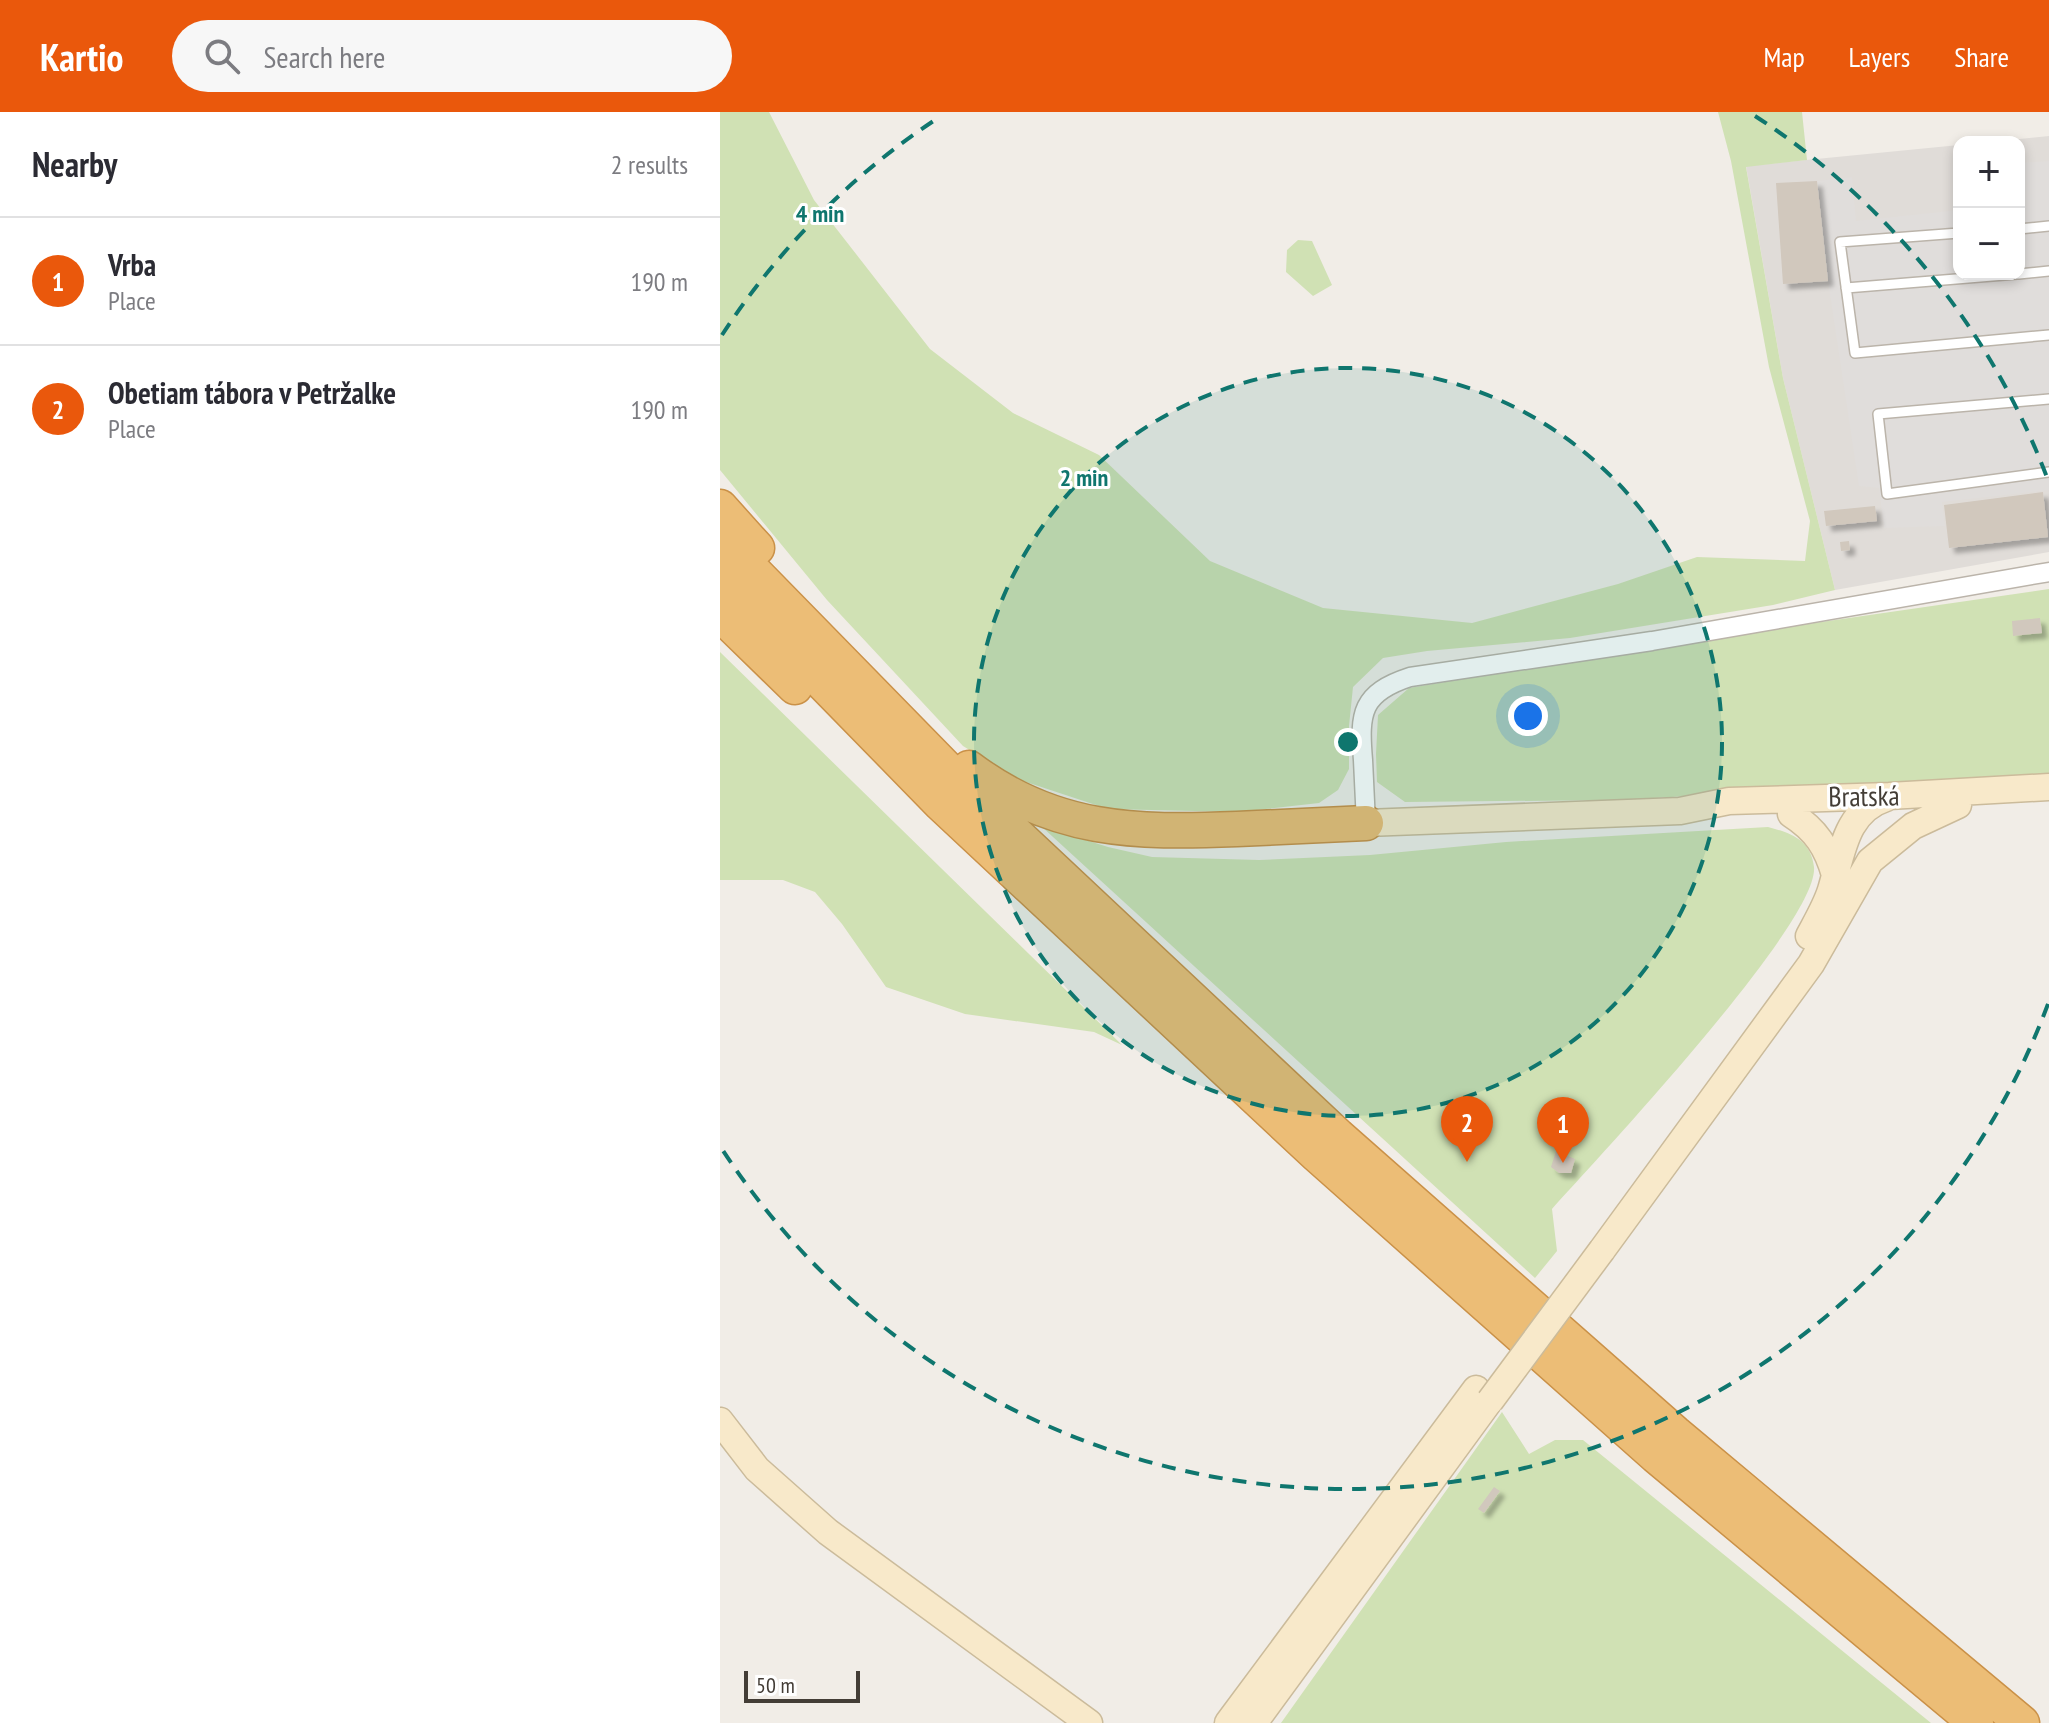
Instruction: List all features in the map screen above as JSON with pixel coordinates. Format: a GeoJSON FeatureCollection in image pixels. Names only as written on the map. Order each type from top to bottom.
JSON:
{"type":"FeatureCollection","features":[{"type":"Feature","properties":{"kind":"highway"},"geometry":{"type":"LineString","coordinates":[[720,507],[821,619],[961,762],[1015,797],[1075,820],[1113,829],[1177,832],[1366,823]]}},
{"type":"Feature","properties":{"kind":"highway"},"geometry":{"type":"LineString","coordinates":[[720,537],[949,771],[1338,1136],[1675,1433],[2022,1723]]}},
{"type":"Feature","properties":{"kind":"highway"},"geometry":{"type":"LineString","coordinates":[[720,578],[941,804],[1317,1155],[1656,1456],[1976,1723]]}},
{"type":"Feature","properties":{"kind":"highway"},"geometry":{"type":"LineString","coordinates":[[720,614],[868,759],[941,804]]}},
{"type":"Feature","properties":{"kind":"main road","name":"Bratská"},"geometry":{"type":"LineString","coordinates":[[1680,811],[1729,801],[2049,787]]}},
{"type":"Feature","properties":{"kind":"main road"},"geometry":{"type":"LineString","coordinates":[[1839,796],[1856,802],[1871,817],[1870,861]]}},
{"type":"Feature","properties":{"kind":"main road"},"geometry":{"type":"LineString","coordinates":[[1595,1244],[1804,945],[1822,913],[1853,820],[1864,809],[1889,796]]}},
{"type":"Feature","properties":{"kind":"main road","name":"Bratská"},"geometry":{"type":"LineString","coordinates":[[1366,823],[1680,811],[1728,817],[2049,800]]}},
{"type":"Feature","properties":{"kind":"main road"},"geometry":{"type":"LineString","coordinates":[[1228,1723],[1483,1395],[1811,964],[1870,861],[1913,826],[1958,805]]}},
{"type":"Feature","properties":{"kind":"main road"},"geometry":{"type":"LineString","coordinates":[[1791,814],[1808,824],[1819,836],[1835,875]]}},
{"type":"Feature","properties":{"kind":"main road"},"geometry":{"type":"LineString","coordinates":[[1254,1723],[1483,1395]]}},
{"type":"Feature","properties":{"kind":"main road"},"geometry":{"type":"LineString","coordinates":[[720,1421],[757,1469],[828,1532],[1089,1723]]}},
{"type":"Feature","properties":{"kind":"street"},"geometry":{"type":"LineString","coordinates":[[1366,823],[1360,723],[1379,691],[1393,682],[2049,572]]}},
{"type":"Feature","properties":{"kind":"lane"},"geometry":{"type":"LineString","coordinates":[[2025,228],[2049,226]]}},
{"type":"Feature","properties":{"kind":"lane"},"geometry":{"type":"LineString","coordinates":[[1953,233],[1840,242],[1855,353],[2049,335]]}},
{"type":"Feature","properties":{"kind":"lane"},"geometry":{"type":"LineString","coordinates":[[2025,273],[2049,271]]}},
{"type":"Feature","properties":{"kind":"lane"},"geometry":{"type":"LineString","coordinates":[[1846,288],[1953,279]]}},
{"type":"Feature","properties":{"kind":"lane"},"geometry":{"type":"LineString","coordinates":[[2049,399],[1878,414],[1887,494],[2049,472]]}},
{"type":"Feature","properties":{"kind":"shaded area"},"geometry":{"type":"Polygon","coordinates":[[[2049,136],[2049,552],[1835,590],[1783,378],[1746,166],[1953,146],[1953,280],[2025,280],[2025,138],[2049,136]]]}},
{"type":"Feature","properties":{"kind":"shaded area"},"geometry":{"type":"Polygon","coordinates":[[[2049,161],[2049,490],[1942,502],[1945,526],[1884,528],[1879,488],[1859,486],[1828,281],[1817,181],[1852,177],[1856,221],[1953,211],[1953,280],[2025,280],[2025,163],[2049,161]]]}},
{"type":"Feature","properties":{"kind":"green space"},"geometry":{"type":"Polygon","coordinates":[[[720,112],[769,112],[814,200],[930,349],[1013,413],[1099,455],[1210,561],[1323,608],[1472,623],[1618,584],[1697,557],[1805,561],[1810,521],[1769,367],[1731,161],[1718,112],[1802,112],[1807,160],[1746,167],[1783,378],[1835,590],[1773,605],[1570,638],[1383,658],[1353,687],[1349,769],[1338,790],[1319,803],[1239,812],[1108,809],[1017,779],[963,746],[827,600],[720,470],[720,112]]]}},
{"type":"Feature","properties":{"kind":"green space"},"geometry":{"type":"Polygon","coordinates":[[[1298,240],[1312,241],[1332,285],[1313,296],[1286,272],[1287,250],[1298,240]]]}},
{"type":"Feature","properties":{"kind":"green space"},"geometry":{"type":"Polygon","coordinates":[[[2049,589],[2049,775],[1619,800],[1405,802],[1377,782],[1378,715],[1409,688],[1704,639],[2049,589]]]}},
{"type":"Feature","properties":{"kind":"green space"},"geometry":{"type":"Polygon","coordinates":[[[720,652],[1122,1045],[1094,1032],[965,1014],[886,987],[842,924],[815,892],[783,880],[720,880],[720,652]]]}},
{"type":"Feature","properties":{"kind":"green space"},"geometry":{"type":"Polygon","coordinates":[[[1041,826],[1152,857],[1259,860],[1768,827],[1792,835],[1804,844],[1814,867],[1806,895],[1782,936],[1745,986],[1702,1040],[1552,1209],[1557,1251],[1535,1278],[1041,826]]]}},
{"type":"Feature","properties":{"kind":"green space"},"geometry":{"type":"Polygon","coordinates":[[[1502,1412],[1529,1454],[1555,1440],[1583,1440],[1931,1723],[1281,1723],[1502,1412]]]}},
{"type":"Feature","properties":{"kind":"building"},"geometry":{"type":"Polygon","coordinates":[[[1817,181],[1828,281],[1783,284],[1776,183],[1817,181]]]}},
{"type":"Feature","properties":{"kind":"building"},"geometry":{"type":"Polygon","coordinates":[[[2043,492],[2048,537],[1949,548],[1944,505],[2043,492]]]}},
{"type":"Feature","properties":{"kind":"building"},"geometry":{"type":"Polygon","coordinates":[[[1875,506],[1877,521],[1826,526],[1824,511],[1875,506]]]}},
{"type":"Feature","properties":{"kind":"building"},"geometry":{"type":"Polygon","coordinates":[[[1849,541],[1850,550],[1841,551],[1840,542],[1849,541]]]}},
{"type":"Feature","properties":{"kind":"building"},"geometry":{"type":"Polygon","coordinates":[[[2040,618],[2042,633],[2013,636],[2012,621],[2040,618]]]}},
{"type":"Feature","properties":{"kind":"building"},"geometry":{"type":"Polygon","coordinates":[[[1556,1151],[1575,1159],[1571,1173],[1559,1173],[1551,1167],[1556,1151]]]}},
{"type":"Feature","properties":{"kind":"building"},"geometry":{"type":"Polygon","coordinates":[[[1494,1487],[1500,1491],[1484,1513],[1478,1509],[1494,1487]]]}},
{"type":"Feature","properties":{"kind":"place","name":"Obetiam tábora v Petržalke"},"geometry":{"type":"Point","coordinates":[1467,1162]}},
{"type":"Feature","properties":{"kind":"place","name":"Vrba"},"geometry":{"type":"Point","coordinates":[1563,1163]}}]}
